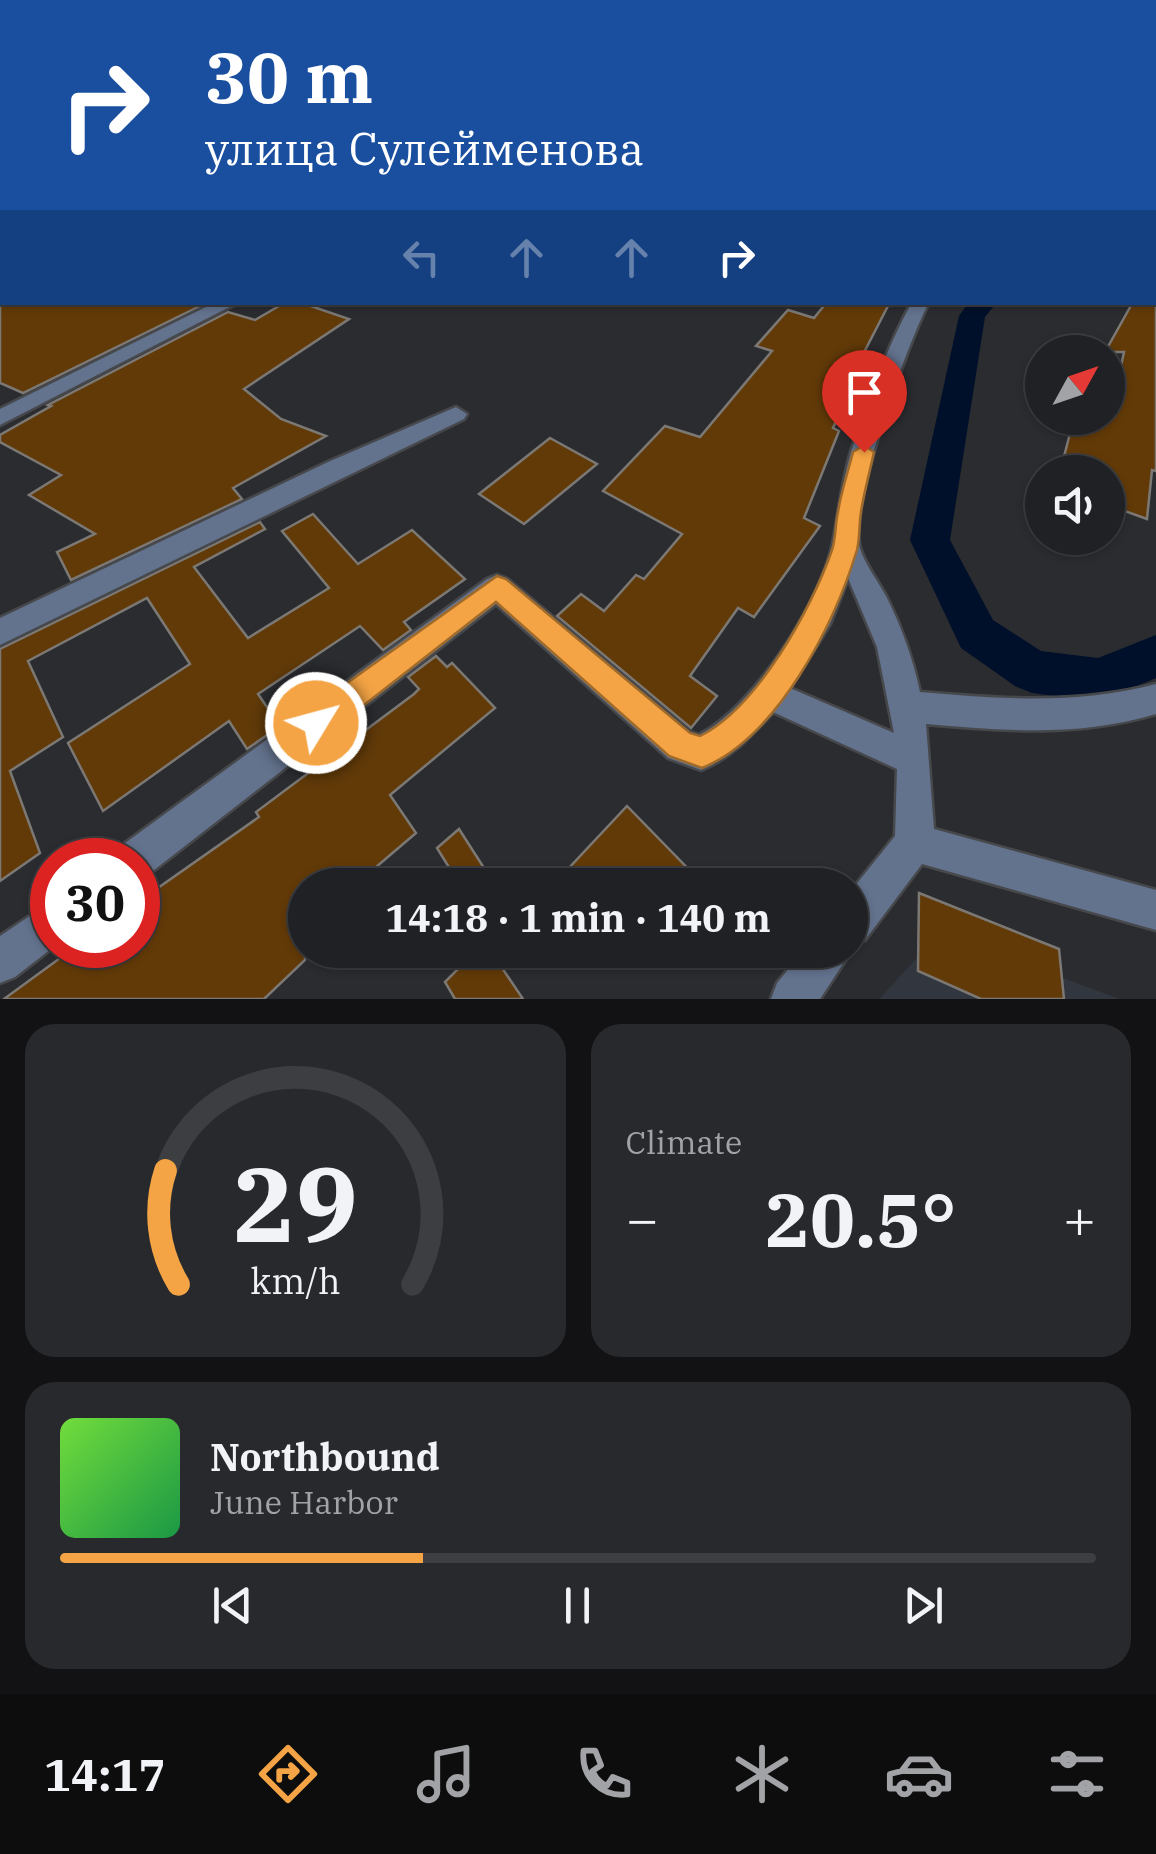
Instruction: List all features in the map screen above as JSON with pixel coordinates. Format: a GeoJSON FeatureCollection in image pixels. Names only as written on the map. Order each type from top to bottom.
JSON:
{"type":"FeatureCollection","features":[{"type":"Feature","properties":{"kind":"street"},"geometry":{"type":"LineString","coordinates":[[0,418],[225,305]]}},
{"type":"Feature","properties":{"kind":"street"},"geometry":{"type":"LineString","coordinates":[[160,841],[497,586],[680,746],[702,752],[723,741],[768,694],[820,615],[846,545],[849,510],[864,452],[905,332],[919,305]]}},
{"type":"Feature","properties":{"kind":"street"},"geometry":{"type":"LineString","coordinates":[[0,632],[456,414]]}},
{"type":"Feature","properties":{"kind":"street"},"geometry":{"type":"LineString","coordinates":[[846,545],[885,626],[906,706],[918,800],[914,843],[868,902]]}},
{"type":"Feature","properties":{"kind":"street"},"geometry":{"type":"LineString","coordinates":[[768,694],[912,758]]}},
{"type":"Feature","properties":{"kind":"street"},"geometry":{"type":"LineString","coordinates":[[906,706],[1075,717],[1130,708],[1156,699]]}},
{"type":"Feature","properties":{"kind":"street"},"geometry":{"type":"LineString","coordinates":[[914,843],[1156,910]]}},
{"type":"Feature","properties":{"kind":"street"},"geometry":{"type":"LineString","coordinates":[[0,962],[30,939]]}},
{"type":"Feature","properties":{"kind":"street"},"geometry":{"type":"LineString","coordinates":[[792,999],[816,968]]}},
{"type":"Feature","properties":{"kind":"shaded area"},"geometry":{"type":"Polygon","coordinates":[[[940,933],[1120,999],[879,999],[940,933]]]}},
{"type":"Feature","properties":{"kind":"building"},"geometry":{"type":"Polygon","coordinates":[[[0,305],[202,305],[23,393],[0,383],[0,305]]]}},
{"type":"Feature","properties":{"kind":"building"},"geometry":{"type":"Polygon","coordinates":[[[281,305],[308,305],[349,319],[244,389],[281,419],[326,436],[233,488],[242,499],[71,580],[57,552],[95,534],[29,495],[61,475],[0,442],[0,435],[51,406],[48,405],[228,312],[255,320],[281,305]]]}},
{"type":"Feature","properties":{"kind":"building"},"geometry":{"type":"Polygon","coordinates":[[[825,305],[888,305],[856,368],[860,369],[833,428],[839,431],[804,518],[820,526],[754,617],[738,608],[690,676],[717,696],[691,728],[557,616],[581,594],[604,611],[636,575],[644,579],[682,534],[603,491],[665,426],[700,437],[772,351],[756,346],[788,310],[814,318],[825,305]]]}},
{"type":"Feature","properties":{"kind":"building"},"geometry":{"type":"Polygon","coordinates":[[[1131,305],[1156,305],[1156,471],[1152,470],[1147,519],[1125,511],[1125,455],[1064,455],[1070,435],[1125,435],[1125,335],[1115,335],[1131,305]]]}},
{"type":"Feature","properties":{"kind":"building"},"geometry":{"type":"Polygon","coordinates":[[[550,438],[597,464],[524,524],[479,494],[550,438]]]}},
{"type":"Feature","properties":{"kind":"building"},"geometry":{"type":"Polygon","coordinates":[[[313,514],[358,564],[412,530],[465,579],[404,622],[411,630],[383,650],[360,626],[258,694],[280,726],[247,749],[229,721],[103,811],[68,743],[190,664],[147,598],[28,661],[63,737],[10,771],[35,838],[30,838],[30,860],[0,881],[0,649],[260,522],[265,529],[194,567],[248,638],[329,588],[282,531],[313,514]]]}},
{"type":"Feature","properties":{"kind":"building"},"geometry":{"type":"Polygon","coordinates":[[[436,656],[447,667],[452,663],[495,708],[390,795],[416,833],[375,868],[288,868],[288,968],[297,968],[264,999],[4,999],[46,968],[160,968],[160,887],[259,817],[256,812],[414,694],[419,689],[408,677],[436,656]]]}},
{"type":"Feature","properties":{"kind":"building"},"geometry":{"type":"Polygon","coordinates":[[[627,806],[687,868],[569,868],[627,806]]]}},
{"type":"Feature","properties":{"kind":"building"},"geometry":{"type":"Polygon","coordinates":[[[459,829],[484,868],[449,868],[437,848],[459,829]]]}},
{"type":"Feature","properties":{"kind":"building"},"geometry":{"type":"Polygon","coordinates":[[[919,893],[1059,949],[1064,999],[981,999],[918,971],[919,893]]]}},
{"type":"Feature","properties":{"kind":"building"},"geometry":{"type":"Polygon","coordinates":[[[502,968],[523,999],[455,999],[445,982],[458,969],[502,968]]]}},
{"type":"Feature","properties":{"kind":"waterway"},"geometry":{"type":"LineString","coordinates":[[981,305],[972,316],[930,540],[977,634],[1032,671],[1099,680],[1156,656]]}},
{"type":"Feature","properties":{"kind":"route"},"geometry":{"type":"LineString","coordinates":[[316,723],[497,586],[680,746],[702,752],[723,741],[768,694],[820,615],[846,545],[849,510],[864,452]]}}]}
